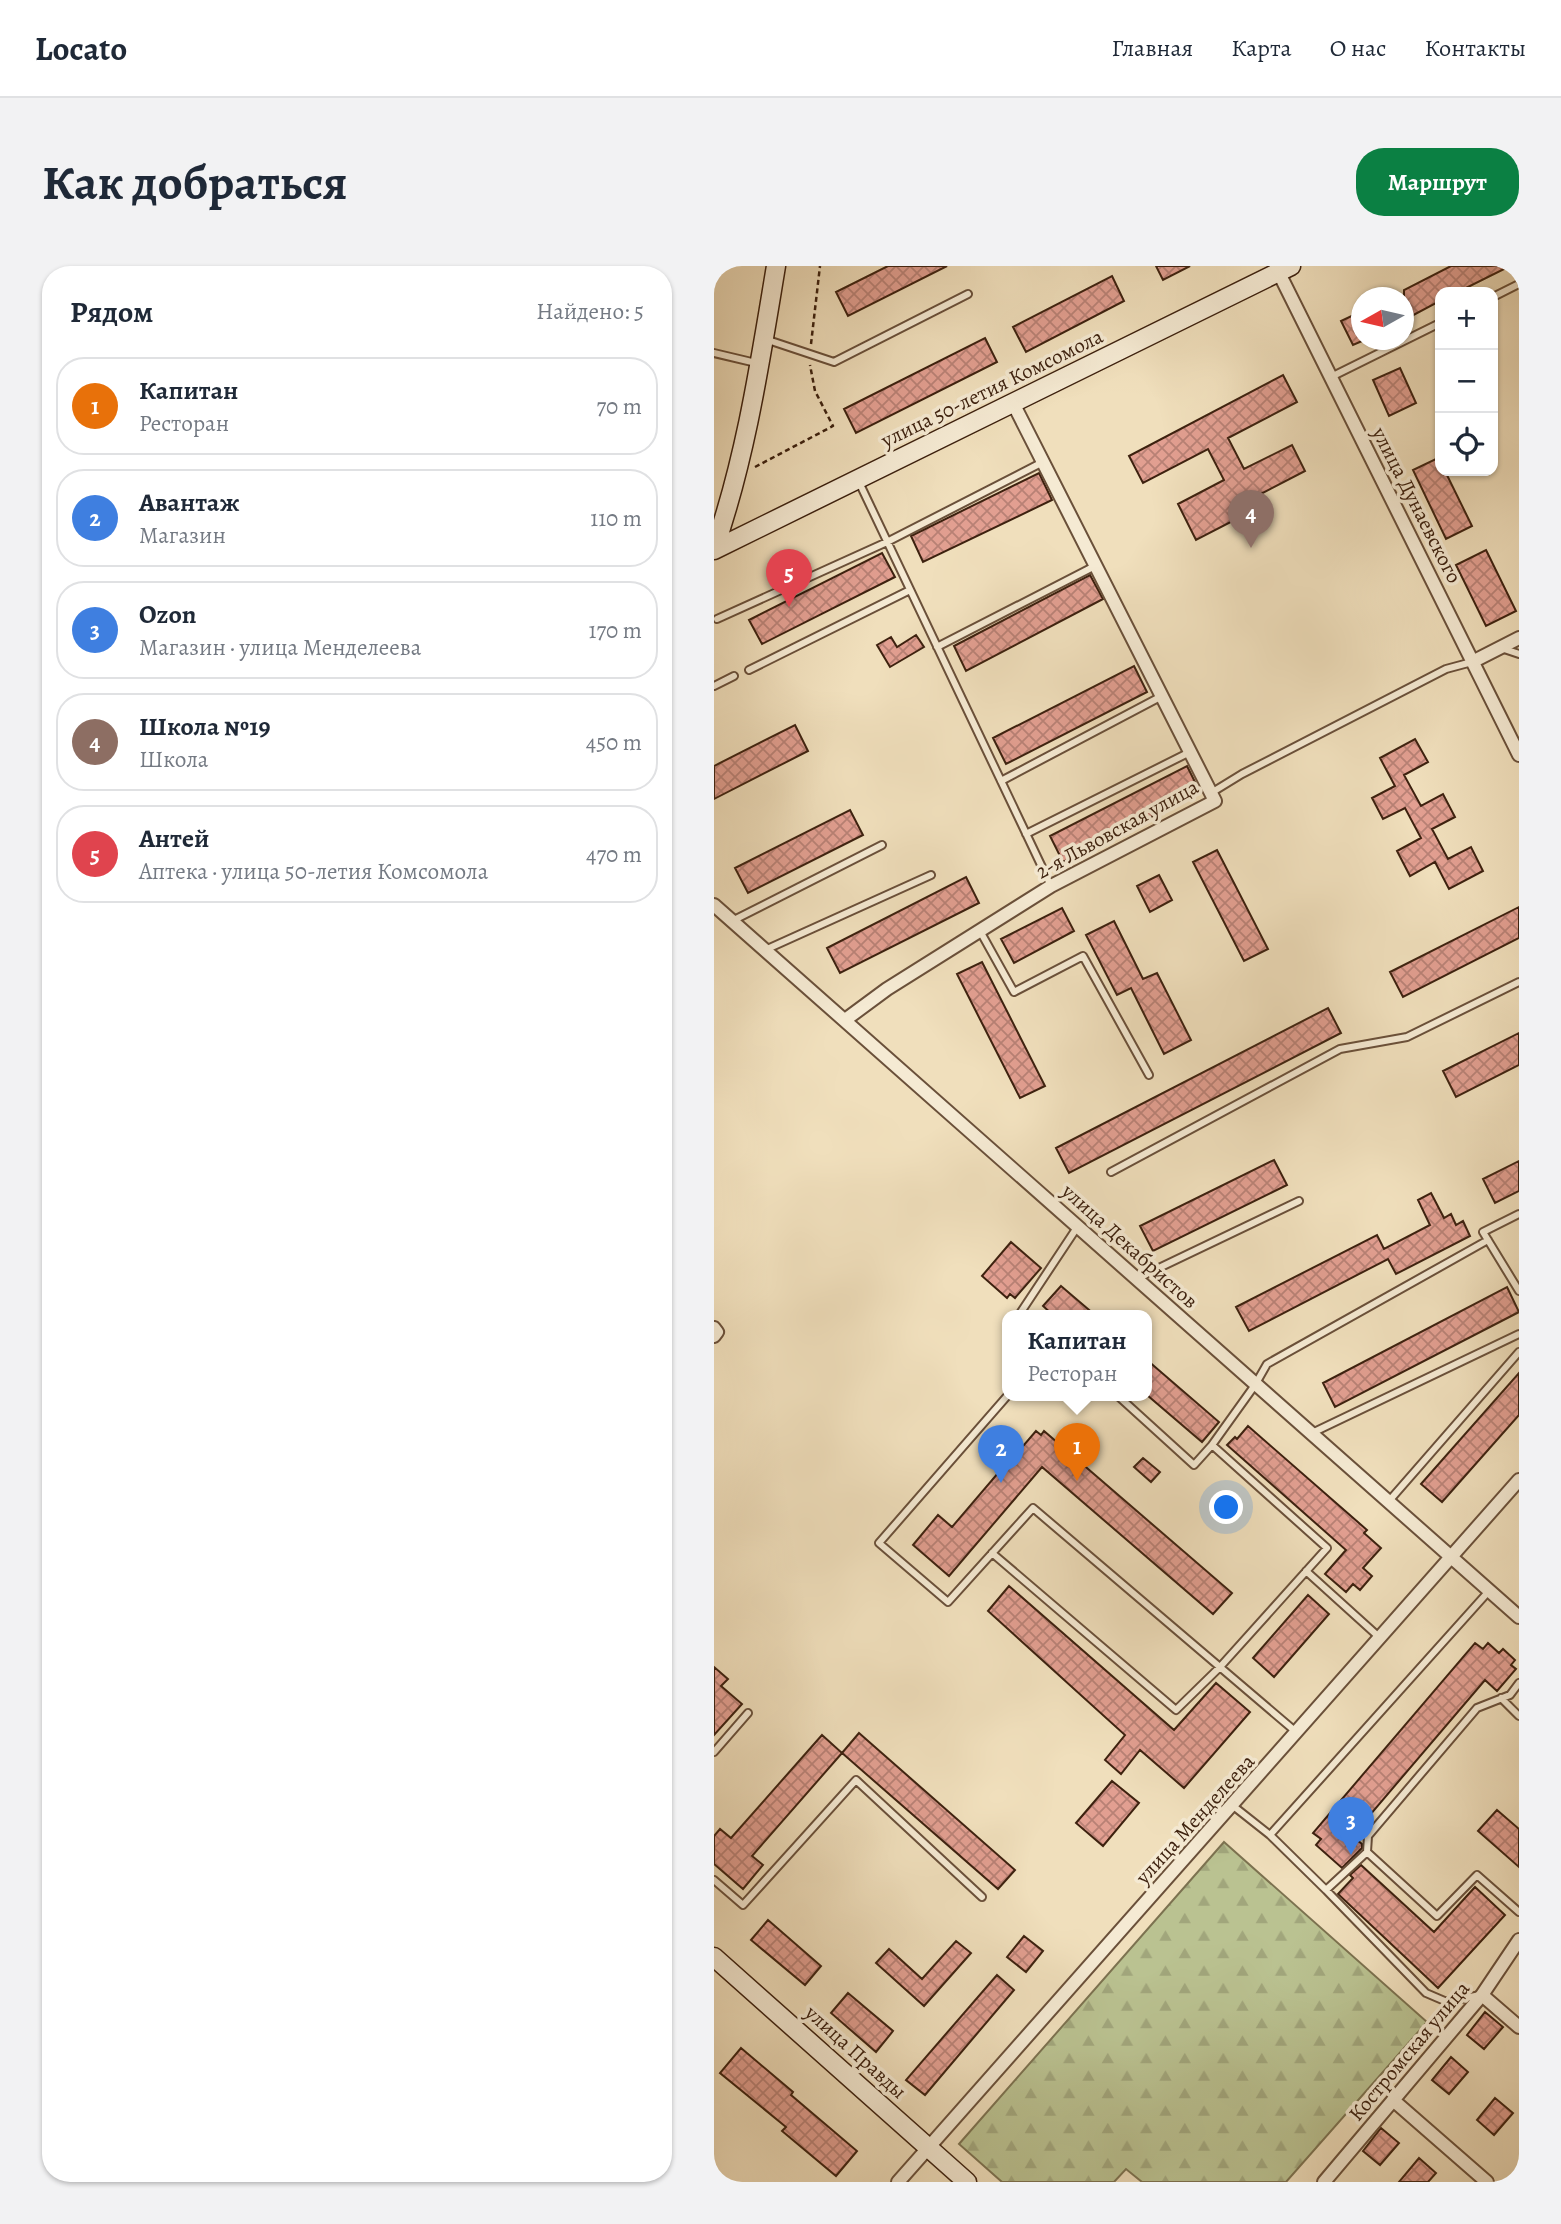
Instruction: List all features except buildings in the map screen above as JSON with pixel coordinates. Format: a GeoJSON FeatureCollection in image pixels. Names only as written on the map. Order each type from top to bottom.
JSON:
{"type":"FeatureCollection","features":[{"type":"Feature","properties":{"kind":"street"},"geometry":{"type":"LineString","coordinates":[[714,550],[731,500],[776,266]]}},
{"type":"Feature","properties":{"kind":"street","name":"улица Дунаевского"},"geometry":{"type":"LineString","coordinates":[[1282,268],[1331,377],[1519,755]]}},
{"type":"Feature","properties":{"kind":"street","name":"улица 50-летия Комсомола"},"geometry":{"type":"LineString","coordinates":[[714,550],[1282,268]]}},
{"type":"Feature","properties":{"kind":"street","name":"2-я Львовская улица"},"geometry":{"type":"LineString","coordinates":[[845,1020],[887,989],[1051,887],[1215,801],[1013,403]]}},
{"type":"Feature","properties":{"kind":"street"},"geometry":{"type":"LineString","coordinates":[[1474,662],[1519,638]]}},
{"type":"Feature","properties":{"kind":"street","name":"улица Декабристов"},"geometry":{"type":"LineString","coordinates":[[714,905],[1519,1617]]}},
{"type":"Feature","properties":{"kind":"street"},"geometry":{"type":"LineString","coordinates":[[714,1328],[717,1332],[714,1336]]}},
{"type":"Feature","properties":{"kind":"street","name":"улица Менделеева"},"geometry":{"type":"LineString","coordinates":[[898,2182],[1519,1480]]}},
{"type":"Feature","properties":{"kind":"street","name":"Костромская улица"},"geometry":{"type":"LineString","coordinates":[[1324,2182],[1482,1995],[1519,1940]]}},
{"type":"Feature","properties":{"kind":"street","name":"улица Правды"},"geometry":{"type":"LineString","coordinates":[[714,1957],[967,2182]]}},
{"type":"Feature","properties":{"kind":"street"},"geometry":{"type":"LineString","coordinates":[[1482,1995],[1519,2027]]}},
{"type":"Feature","properties":{"kind":"street"},"geometry":{"type":"LineString","coordinates":[[1393,2100],[1486,2182]]}},
{"type":"Feature","properties":{"kind":"lane"},"geometry":{"type":"LineString","coordinates":[[1498,294],[1519,284]]}},
{"type":"Feature","properties":{"kind":"lane"},"geometry":{"type":"LineString","coordinates":[[764,339],[834,362],[968,294]]}},
{"type":"Feature","properties":{"kind":"lane"},"geometry":{"type":"LineString","coordinates":[[1331,377],[1435,325]]}},
{"type":"Feature","properties":{"kind":"lane"},"geometry":{"type":"LineString","coordinates":[[714,353],[759,364]]}},
{"type":"Feature","properties":{"kind":"lane"},"geometry":{"type":"LineString","coordinates":[[718,619],[887,542],[1042,462]]}},
{"type":"Feature","properties":{"kind":"lane"},"geometry":{"type":"LineString","coordinates":[[857,480],[1051,887]]}},
{"type":"Feature","properties":{"kind":"lane"},"geometry":{"type":"LineString","coordinates":[[937,647],[1095,565]]}},
{"type":"Feature","properties":{"kind":"lane"},"geometry":{"type":"LineString","coordinates":[[749,670],[910,590]]}},
{"type":"Feature","properties":{"kind":"lane"},"geometry":{"type":"LineString","coordinates":[[1500,648],[1519,654]]}},
{"type":"Feature","properties":{"kind":"lane"},"geometry":{"type":"LineString","coordinates":[[1211,793],[1242,774],[1446,669],[1474,662]]}},
{"type":"Feature","properties":{"kind":"lane"},"geometry":{"type":"LineString","coordinates":[[714,686],[734,676]]}},
{"type":"Feature","properties":{"kind":"lane"},"geometry":{"type":"LineString","coordinates":[[1001,781],[1161,696]]}},
{"type":"Feature","properties":{"kind":"lane"},"geometry":{"type":"LineString","coordinates":[[1026,834],[1190,752]]}},
{"type":"Feature","properties":{"kind":"lane"},"geometry":{"type":"LineString","coordinates":[[732,921],[881,845]]}},
{"type":"Feature","properties":{"kind":"lane"},"geometry":{"type":"LineString","coordinates":[[765,950],[931,875]]}},
{"type":"Feature","properties":{"kind":"lane"},"geometry":{"type":"LineString","coordinates":[[980,931],[1014,992],[1083,956],[1149,1075]]}},
{"type":"Feature","properties":{"kind":"lane"},"geometry":{"type":"LineString","coordinates":[[1111,1172],[1340,1049],[1408,1037],[1519,982]]}},
{"type":"Feature","properties":{"kind":"lane"},"geometry":{"type":"LineString","coordinates":[[1138,1278],[1299,1201]]}},
{"type":"Feature","properties":{"kind":"lane"},"geometry":{"type":"LineString","coordinates":[[1519,1214],[1483,1232],[1519,1291]]}},
{"type":"Feature","properties":{"kind":"lane"},"geometry":{"type":"LineString","coordinates":[[1021,1310],[1078,1226]]}},
{"type":"Feature","properties":{"kind":"lane"},"geometry":{"type":"LineString","coordinates":[[1124,1401],[1194,1465],[1212,1445],[1267,1364],[1488,1240]]}},
{"type":"Feature","properties":{"kind":"lane"},"geometry":{"type":"LineString","coordinates":[[1312,1433],[1519,1334]]}},
{"type":"Feature","properties":{"kind":"lane"},"geometry":{"type":"LineString","coordinates":[[1389,1501],[1519,1352]]}},
{"type":"Feature","properties":{"kind":"lane"},"geometry":{"type":"LineString","coordinates":[[1003,1401],[879,1543],[948,1602],[1033,1508],[1297,1732]]}},
{"type":"Feature","properties":{"kind":"lane"},"geometry":{"type":"LineString","coordinates":[[992,1553],[1176,1710],[1220,1667],[1327,1548],[1212,1445]]}},
{"type":"Feature","properties":{"kind":"lane"},"geometry":{"type":"LineString","coordinates":[[1306,1571],[1380,1638]]}},
{"type":"Feature","properties":{"kind":"lane"},"geometry":{"type":"LineString","coordinates":[[1270,1835],[1489,1590]]}},
{"type":"Feature","properties":{"kind":"lane"},"geometry":{"type":"LineString","coordinates":[[1325,1890],[1367,1852],[1368,1836],[1477,1708],[1510,1695],[1519,1683]]}},
{"type":"Feature","properties":{"kind":"lane"},"geometry":{"type":"LineString","coordinates":[[1501,1698],[1519,1716]]}},
{"type":"Feature","properties":{"kind":"lane"},"geometry":{"type":"LineString","coordinates":[[714,1752],[748,1713]]}},
{"type":"Feature","properties":{"kind":"lane"},"geometry":{"type":"LineString","coordinates":[[714,1880],[743,1905],[856,1780],[982,1897]]}},
{"type":"Feature","properties":{"kind":"lane"},"geometry":{"type":"LineString","coordinates":[[1232,1805],[1270,1835],[1426,1993],[1447,2002],[1482,1995]]}},
{"type":"Feature","properties":{"kind":"lane"},"geometry":{"type":"LineString","coordinates":[[1367,1852],[1437,1916],[1477,1875],[1519,1912]]}},
{"type":"Feature","properties":{"kind":"path"},"geometry":{"type":"LineString","coordinates":[[736,476],[833,426],[815,391],[811,376],[810,354],[820,266]]}},
{"type":"Feature","properties":{"kind":"green space"},"geometry":{"type":"Polygon","coordinates":[[[1224,1842],[1427,2022],[1286,2182],[1142,2182],[1126,2169],[1114,2182],[1002,2182],[959,2144],[1224,1842]]]}},
{"type":"Feature","properties":{"kind":"place","name":"Школа №19"},"geometry":{"type":"Point","coordinates":[1251,548]}},
{"type":"Feature","properties":{"kind":"place","name":"Антей"},"geometry":{"type":"Point","coordinates":[789,607]}},
{"type":"Feature","properties":{"kind":"place","name":"Капитан"},"geometry":{"type":"Point","coordinates":[1077,1481]}},
{"type":"Feature","properties":{"kind":"place","name":"Авантаж"},"geometry":{"type":"Point","coordinates":[1001,1483]}},
{"type":"Feature","properties":{"kind":"place","name":"Ozon"},"geometry":{"type":"Point","coordinates":[1351,1855]}}]}
